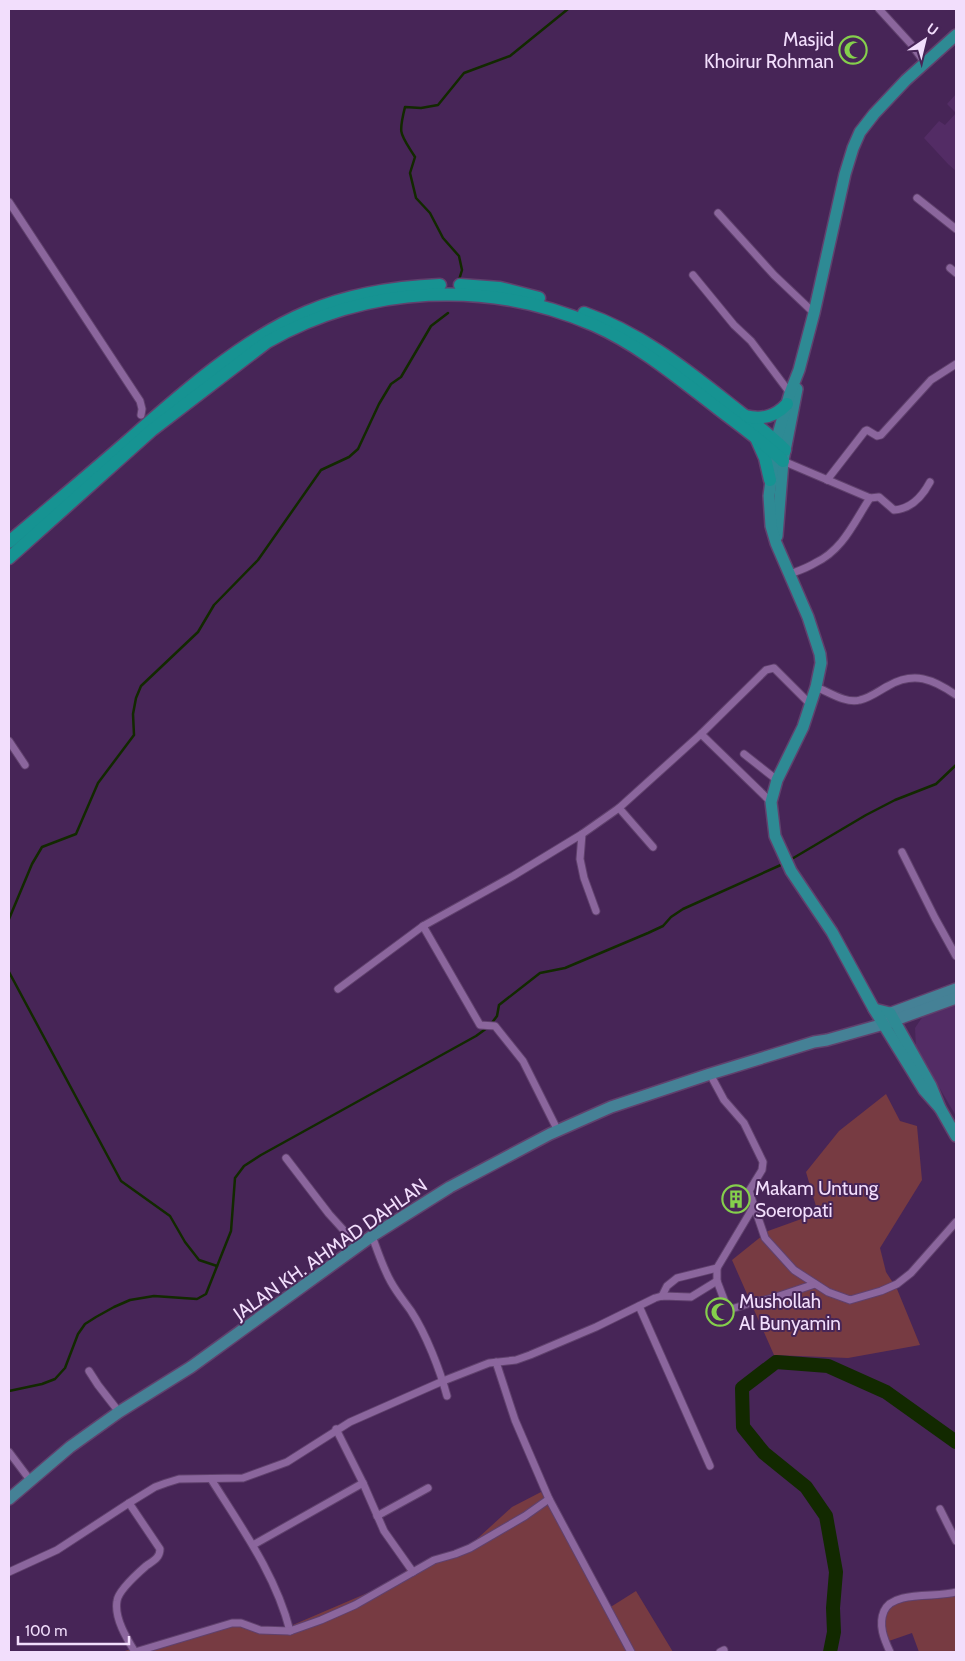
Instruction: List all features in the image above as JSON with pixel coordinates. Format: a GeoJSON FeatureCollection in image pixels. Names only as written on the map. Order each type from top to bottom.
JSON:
{"type":"FeatureCollection","features":[{"type":"Feature","properties":{"kind":"highway"},"geometry":{"type":"LineString","coordinates":[[776,543],[780,451],[788,398],[799,370],[814,313],[845,174],[853,148],[860,132],[874,114],[906,80],[956,34]]}},
{"type":"Feature","properties":{"kind":"highway"},"geometry":{"type":"LineString","coordinates":[[9,542],[173,401],[223,362],[273,328],[308,312],[342,300],[416,286],[452,285],[500,288],[554,302],[603,319],[640,338],[685,368],[745,416],[780,451]]}},
{"type":"Feature","properties":{"kind":"highway"},"geometry":{"type":"LineString","coordinates":[[9,558],[152,430],[267,342],[287,330],[329,313],[396,298],[455,293],[504,298],[542,307],[594,325],[624,340],[651,358],[755,437],[780,451]]}},
{"type":"Feature","properties":{"kind":"highway"},"geometry":{"type":"LineString","coordinates":[[770,480],[794,410],[799,370]]}},
{"type":"Feature","properties":{"kind":"highway"},"geometry":{"type":"LineString","coordinates":[[745,416],[764,418],[774,416],[788,398]]}},
{"type":"Feature","properties":{"kind":"highway"},"geometry":{"type":"LineString","coordinates":[[755,437],[763,454],[770,480],[769,510],[771,526],[776,543],[808,617],[821,663],[811,705],[803,727],[777,780],[771,802],[774,836],[790,871],[832,932],[884,1017],[931,1086],[940,1108],[956,1136]]}},
{"type":"Feature","properties":{"kind":"main road"},"geometry":{"type":"LineString","coordinates":[[884,1017],[956,989]]}},
{"type":"Feature","properties":{"kind":"main road"},"geometry":{"type":"LineString","coordinates":[[884,1017],[956,998]]}},
{"type":"Feature","properties":{"kind":"main road","name":"JALAN KH. AHMAD DAHLAN"},"geometry":{"type":"LineString","coordinates":[[9,1499],[30,1480],[119,1412],[192,1367],[372,1236],[450,1187],[558,1130],[611,1107],[814,1042],[824,1034],[884,1017]]}},
{"type":"Feature","properties":{"kind":"street"},"geometry":{"type":"LineString","coordinates":[[879,9],[911,44],[925,63]]}},
{"type":"Feature","properties":{"kind":"street"},"geometry":{"type":"LineString","coordinates":[[917,198],[956,229]]}},
{"type":"Feature","properties":{"kind":"street"},"geometry":{"type":"LineString","coordinates":[[9,202],[140,401],[141,415]]}},
{"type":"Feature","properties":{"kind":"street"},"geometry":{"type":"LineString","coordinates":[[718,213],[774,274],[814,313]]}},
{"type":"Feature","properties":{"kind":"street"},"geometry":{"type":"LineString","coordinates":[[693,275],[734,325],[751,341],[788,398]]}},
{"type":"Feature","properties":{"kind":"street"},"geometry":{"type":"LineString","coordinates":[[827,480],[865,431],[867,430],[877,436],[881,435],[931,380],[956,364]]}},
{"type":"Feature","properties":{"kind":"street"},"geometry":{"type":"LineString","coordinates":[[780,451],[827,480],[870,498],[879,497],[891,509],[899,510],[914,504],[930,482]]}},
{"type":"Feature","properties":{"kind":"street"},"geometry":{"type":"LineString","coordinates":[[790,574],[817,563],[836,548],[845,539],[870,498]]}},
{"type":"Feature","properties":{"kind":"street"},"geometry":{"type":"LineString","coordinates":[[338,989],[423,926],[513,876],[582,834],[619,808],[770,668],[780,672],[811,705]]}},
{"type":"Feature","properties":{"kind":"street"},"geometry":{"type":"LineString","coordinates":[[816,687],[850,700],[860,700],[893,683],[922,677],[944,686],[956,694]]}},
{"type":"Feature","properties":{"kind":"street"},"geometry":{"type":"LineString","coordinates":[[700,734],[771,802]]}},
{"type":"Feature","properties":{"kind":"street"},"geometry":{"type":"LineString","coordinates":[[9,741],[25,765]]}},
{"type":"Feature","properties":{"kind":"street"},"geometry":{"type":"LineString","coordinates":[[744,754],[777,780]]}},
{"type":"Feature","properties":{"kind":"street"},"geometry":{"type":"LineString","coordinates":[[619,808],[653,847]]}},
{"type":"Feature","properties":{"kind":"street"},"geometry":{"type":"LineString","coordinates":[[582,834],[580,859],[584,878],[596,911]]}},
{"type":"Feature","properties":{"kind":"street"},"geometry":{"type":"LineString","coordinates":[[902,852],[956,956]]}},
{"type":"Feature","properties":{"kind":"street"},"geometry":{"type":"LineString","coordinates":[[423,926],[480,1025],[496,1026],[523,1061],[558,1130]]}},
{"type":"Feature","properties":{"kind":"street"},"geometry":{"type":"LineString","coordinates":[[710,1074],[724,1100],[744,1123],[763,1162],[762,1170],[749,1191],[765,1238],[794,1270],[828,1292],[850,1300],[897,1284],[911,1273],[956,1222]]}},
{"type":"Feature","properties":{"kind":"street"},"geometry":{"type":"LineString","coordinates":[[286,1158],[329,1214],[358,1246]]}},
{"type":"Feature","properties":{"kind":"street"},"geometry":{"type":"LineString","coordinates":[[754,1206],[717,1268],[716,1281],[728,1310],[815,1284]]}},
{"type":"Feature","properties":{"kind":"street"},"geometry":{"type":"LineString","coordinates":[[372,1236],[387,1274],[398,1295],[411,1312],[428,1346],[443,1380],[447,1396]]}},
{"type":"Feature","properties":{"kind":"street"},"geometry":{"type":"LineString","coordinates":[[662,1296],[667,1286],[677,1278],[717,1268]]}},
{"type":"Feature","properties":{"kind":"street"},"geometry":{"type":"LineString","coordinates":[[9,1572],[57,1550],[129,1503],[166,1482],[179,1479],[211,1480],[242,1478],[287,1462],[336,1429],[443,1380],[496,1362],[516,1360],[530,1355],[662,1296],[691,1297],[716,1281]]}},
{"type":"Feature","properties":{"kind":"street"},"geometry":{"type":"LineString","coordinates":[[639,1306],[710,1466]]}},
{"type":"Feature","properties":{"kind":"street"},"geometry":{"type":"LineString","coordinates":[[496,1362],[513,1414],[549,1498],[630,1652]]}},
{"type":"Feature","properties":{"kind":"street"},"geometry":{"type":"LineString","coordinates":[[89,1371],[98,1386],[119,1412]]}},
{"type":"Feature","properties":{"kind":"street"},"geometry":{"type":"LineString","coordinates":[[336,1429],[384,1531],[413,1572]]}},
{"type":"Feature","properties":{"kind":"street"},"geometry":{"type":"LineString","coordinates":[[9,1452],[30,1480]]}},
{"type":"Feature","properties":{"kind":"street"},"geometry":{"type":"LineString","coordinates":[[211,1480],[253,1545],[278,1595],[290,1631]]}},
{"type":"Feature","properties":{"kind":"street"},"geometry":{"type":"LineString","coordinates":[[253,1545],[363,1483]]}},
{"type":"Feature","properties":{"kind":"street"},"geometry":{"type":"LineString","coordinates":[[377,1516],[428,1488]]}},
{"type":"Feature","properties":{"kind":"street"},"geometry":{"type":"LineString","coordinates":[[129,1503],[160,1549],[158,1557],[138,1573],[120,1594],[117,1602],[119,1618],[135,1652],[232,1623],[241,1623],[260,1630],[290,1631],[339,1613],[434,1560],[455,1554],[476,1544],[525,1516],[549,1498]]}},
{"type":"Feature","properties":{"kind":"street"},"geometry":{"type":"LineString","coordinates":[[940,1509],[956,1541]]}},
{"type":"Feature","properties":{"kind":"street"},"geometry":{"type":"LineString","coordinates":[[890,1652],[884,1639],[881,1621],[889,1604],[898,1599],[946,1595],[956,1592]]}},
{"type":"Feature","properties":{"kind":"shaded area"},"geometry":{"type":"Polygon","coordinates":[[[956,94],[956,113],[947,104],[956,94]]]}},
{"type":"Feature","properties":{"kind":"shaded area"},"geometry":{"type":"Polygon","coordinates":[[[956,113],[956,171],[924,138],[939,121],[945,125],[956,113]]]}},
{"type":"Feature","properties":{"kind":"shaded area"},"geometry":{"type":"Polygon","coordinates":[[[956,1002],[956,1116],[916,1048],[915,1028],[923,1016],[956,1002]]]}},
{"type":"Feature","properties":{"kind":"shaded area"},"geometry":{"type":"Polygon","coordinates":[[[886,1094],[900,1121],[917,1126],[922,1180],[880,1248],[886,1272],[897,1289],[920,1345],[848,1358],[774,1355],[732,1260],[768,1231],[818,1213],[806,1172],[839,1131],[886,1094]]]}},
{"type":"Feature","properties":{"kind":"shaded area"},"geometry":{"type":"Polygon","coordinates":[[[541,1492],[609,1608],[636,1591],[673,1652],[121,1652],[233,1621],[281,1630],[400,1579],[407,1569],[467,1548],[512,1507],[541,1492]]]}},
{"type":"Feature","properties":{"kind":"shaded area"},"geometry":{"type":"Polygon","coordinates":[[[956,1595],[956,1652],[919,1652],[912,1633],[886,1642],[883,1623],[888,1608],[914,1600],[939,1599],[956,1595]]]}},
{"type":"Feature","properties":{"kind":"waterway"},"geometry":{"type":"LineString","coordinates":[[459,280],[462,270],[459,256],[443,238],[430,213],[416,198],[410,173],[415,157],[403,138],[401,129],[405,107],[421,108],[438,105],[464,73],[510,56],[568,9]]}},
{"type":"Feature","properties":{"kind":"waterway"},"geometry":{"type":"LineString","coordinates":[[9,919],[32,864],[42,847],[76,834],[98,783],[134,735],[133,714],[136,698],[141,686],[198,632],[214,605],[258,560],[321,470],[349,457],[358,449],[379,404],[391,384],[401,377],[431,326],[448,313]]}},
{"type":"Feature","properties":{"kind":"waterway"},"geometry":{"type":"LineString","coordinates":[[790,860],[866,815],[895,800],[936,784],[956,765]]}},
{"type":"Feature","properties":{"kind":"waterway"},"geometry":{"type":"LineString","coordinates":[[491,1024],[497,1016],[499,1005],[540,973],[565,968],[648,933],[663,926],[671,917],[683,909],[783,864]]}},
{"type":"Feature","properties":{"kind":"waterway"},"geometry":{"type":"LineString","coordinates":[[9,972],[121,1181],[170,1216],[185,1242],[199,1260],[217,1266]]}},
{"type":"Feature","properties":{"kind":"waterway"},"geometry":{"type":"LineString","coordinates":[[9,1391],[42,1384],[55,1379],[65,1368],[78,1334],[85,1324],[114,1307],[130,1300],[154,1296],[197,1299],[206,1294],[231,1231],[235,1178],[244,1166],[476,1036],[487,1028]]}},
{"type":"Feature","properties":{"kind":"waterway"},"geometry":{"type":"LineString","coordinates":[[830,1652],[834,1632],[833,1608],[836,1572],[826,1516],[806,1487],[764,1453],[743,1427],[742,1388],[776,1362],[828,1366],[886,1392],[956,1442]]}},
{"type":"Feature","properties":{"kind":"place","name":"Masjid Khoirur Rohman"},"geometry":{"type":"Point","coordinates":[853,50]}},
{"type":"Feature","properties":{"kind":"place","name":"Makam Untung Soeropati"},"geometry":{"type":"Point","coordinates":[736,1199]}},
{"type":"Feature","properties":{"kind":"place","name":"Mushollah Al Bunyamin"},"geometry":{"type":"Point","coordinates":[720,1312]}}]}
